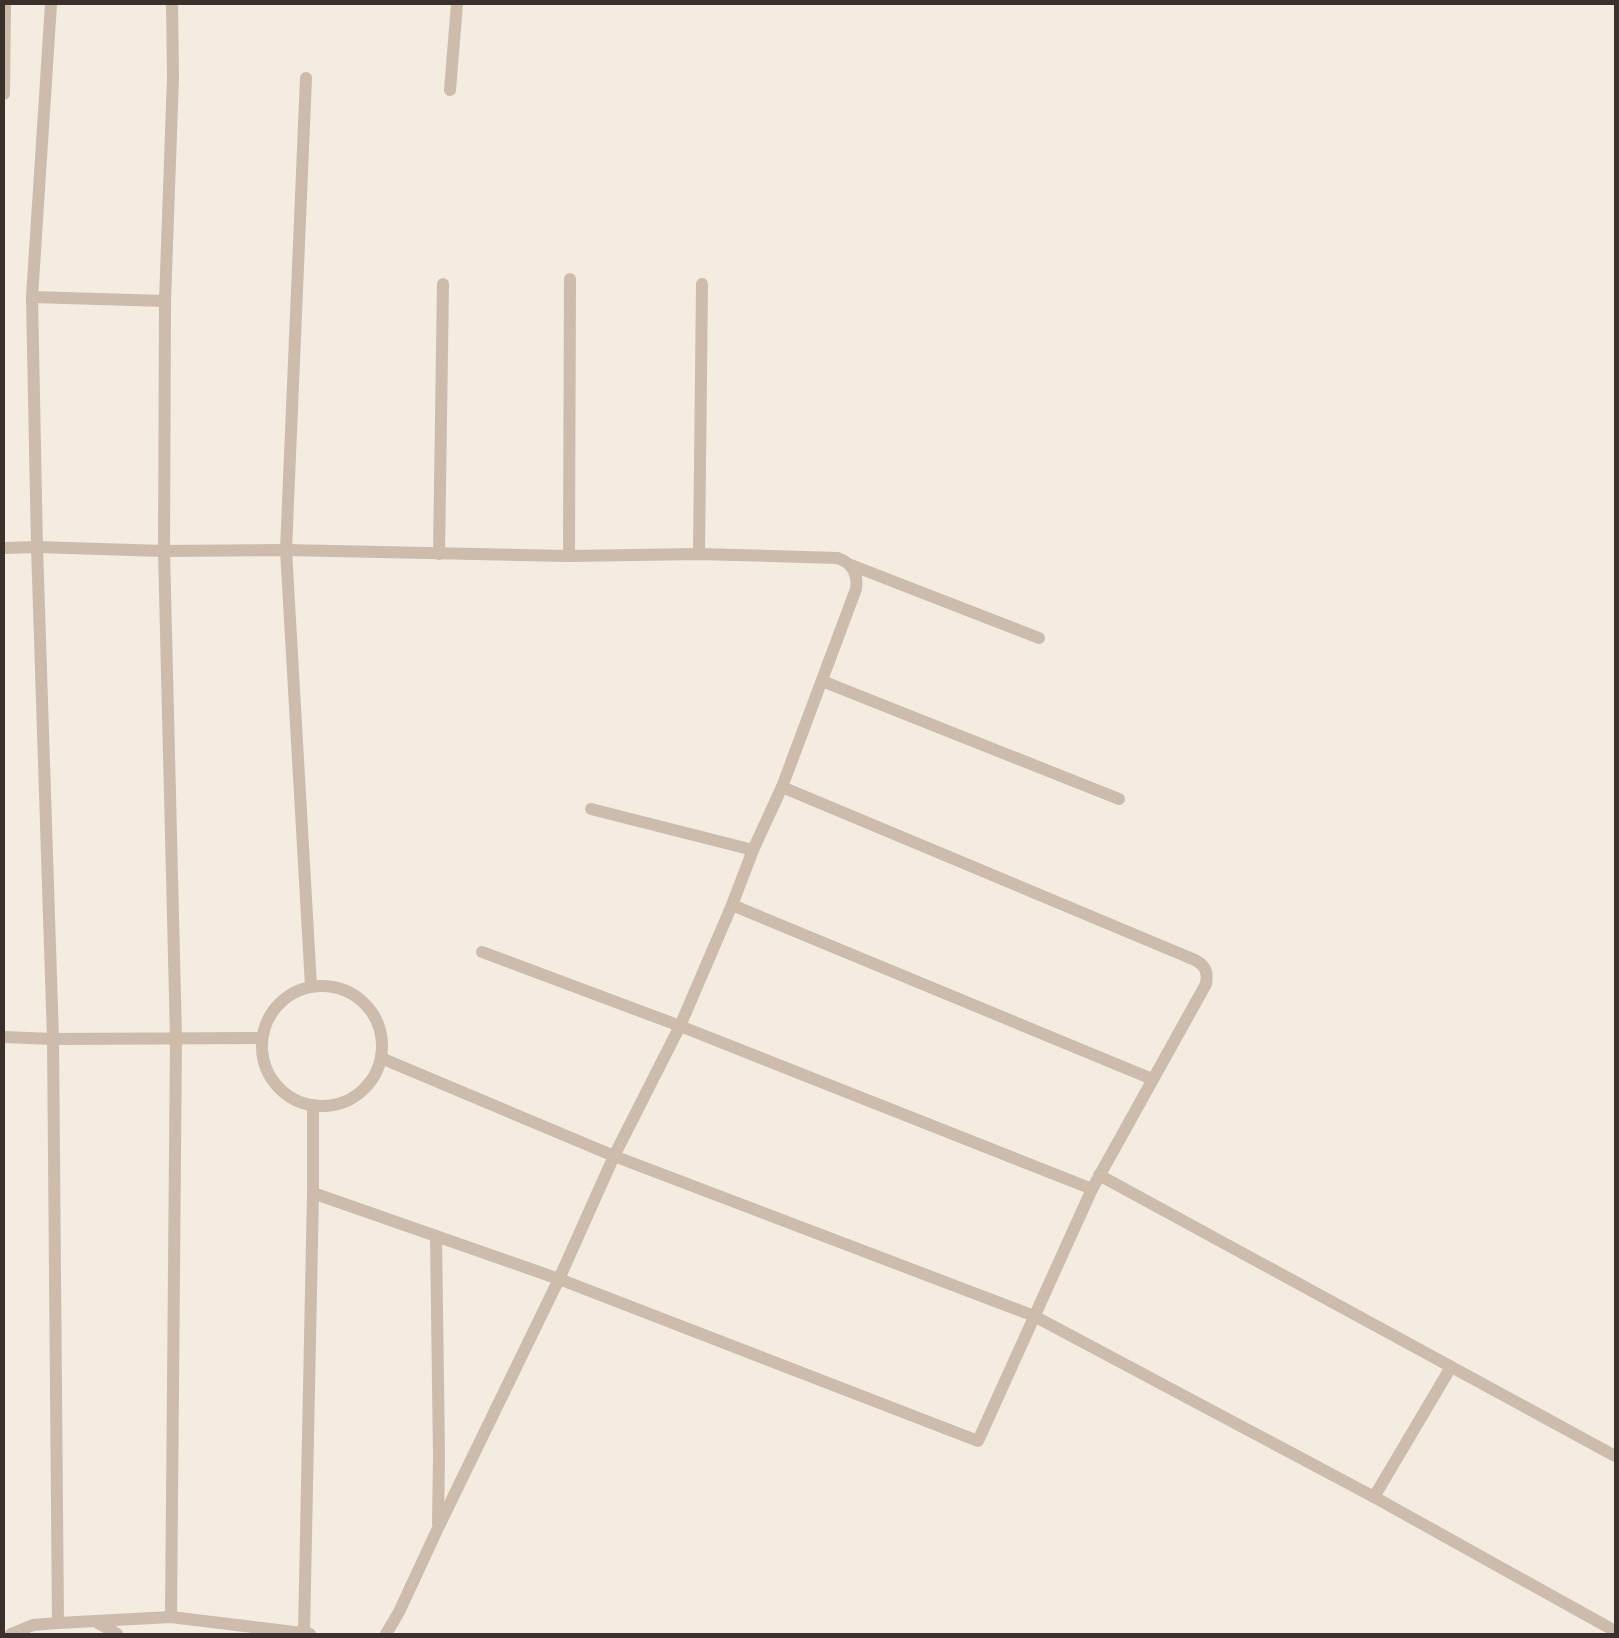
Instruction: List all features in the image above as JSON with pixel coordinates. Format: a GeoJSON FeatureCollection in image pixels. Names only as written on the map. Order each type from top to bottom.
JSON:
{"type":"FeatureCollection","features":[{"type":"Feature","properties":{"kind":"street"},"geometry":{"type":"LineString","coordinates":[[4,94],[5,4]]}},
{"type":"Feature","properties":{"kind":"street"},"geometry":{"type":"LineString","coordinates":[[51,4],[32,297],[37,547],[52,1039],[58,1623]]}},
{"type":"Feature","properties":{"kind":"street"},"geometry":{"type":"LineString","coordinates":[[171,1617],[176,1038],[164,551],[165,301],[173,77],[172,4]]}},
{"type":"Feature","properties":{"kind":"street"},"geometry":{"type":"LineString","coordinates":[[450,90],[456,4]]}},
{"type":"Feature","properties":{"kind":"street"},"geometry":{"type":"LineString","coordinates":[[306,78],[286,550],[311,986]]}},
{"type":"Feature","properties":{"kind":"street"},"geometry":{"type":"LineString","coordinates":[[569,556],[570,278]]}},
{"type":"Feature","properties":{"kind":"street"},"geometry":{"type":"LineString","coordinates":[[439,554],[444,284]]}},
{"type":"Feature","properties":{"kind":"street"},"geometry":{"type":"LineString","coordinates":[[699,554],[702,284]]}},
{"type":"Feature","properties":{"kind":"street"},"geometry":{"type":"LineString","coordinates":[[32,297],[165,301]]}},
{"type":"Feature","properties":{"kind":"street"},"geometry":{"type":"LineString","coordinates":[[4,548],[37,547],[164,551],[286,550],[569,556],[699,554],[838,558],[851,565],[1039,638]]}},
{"type":"Feature","properties":{"kind":"street"},"geometry":{"type":"LineString","coordinates":[[386,1634],[399,1612],[559,1279],[614,1156],[680,1026],[732,905],[753,850],[782,787],[856,590],[857,581],[851,565]]}},
{"type":"Feature","properties":{"kind":"street"},"geometry":{"type":"LineString","coordinates":[[822,681],[1119,799]]}},
{"type":"Feature","properties":{"kind":"street"},"geometry":{"type":"LineString","coordinates":[[313,1193],[559,1279],[978,1441],[1092,1189],[1206,984],[1207,976],[1203,964],[782,787]]}},
{"type":"Feature","properties":{"kind":"street"},"geometry":{"type":"LineString","coordinates":[[590,809],[753,850]]}},
{"type":"Feature","properties":{"kind":"street"},"geometry":{"type":"LineString","coordinates":[[732,905],[1152,1079]]}},
{"type":"Feature","properties":{"kind":"street"},"geometry":{"type":"LineString","coordinates":[[482,952],[680,1026],[1092,1189]]}},
{"type":"Feature","properties":{"kind":"street"},"geometry":{"type":"LineString","coordinates":[[311,986],[347,991],[368,1007],[380,1031],[381,1058],[370,1082],[350,1100],[325,1107],[299,1103],[278,1087],[264,1064],[262,1038],[266,1021],[276,1007],[289,996],[311,986]]}},
{"type":"Feature","properties":{"kind":"street"},"geometry":{"type":"LineString","coordinates":[[4,1036],[52,1039],[262,1038]]}},
{"type":"Feature","properties":{"kind":"street"},"geometry":{"type":"LineString","coordinates":[[381,1058],[614,1156],[1034,1316],[1374,1497],[1615,1631]]}},
{"type":"Feature","properties":{"kind":"street"},"geometry":{"type":"LineString","coordinates":[[11,1634],[33,1625],[171,1617],[240,1630],[307,1634],[313,1105]]}},
{"type":"Feature","properties":{"kind":"street"},"geometry":{"type":"LineString","coordinates":[[1099,1175],[1615,1456]]}},
{"type":"Feature","properties":{"kind":"street"},"geometry":{"type":"LineString","coordinates":[[436,1236],[438,1528]]}},
{"type":"Feature","properties":{"kind":"street"},"geometry":{"type":"LineString","coordinates":[[1374,1497],[1451,1367]]}},
{"type":"Feature","properties":{"kind":"street"},"geometry":{"type":"LineString","coordinates":[[95,1621],[117,1634]]}}]}
